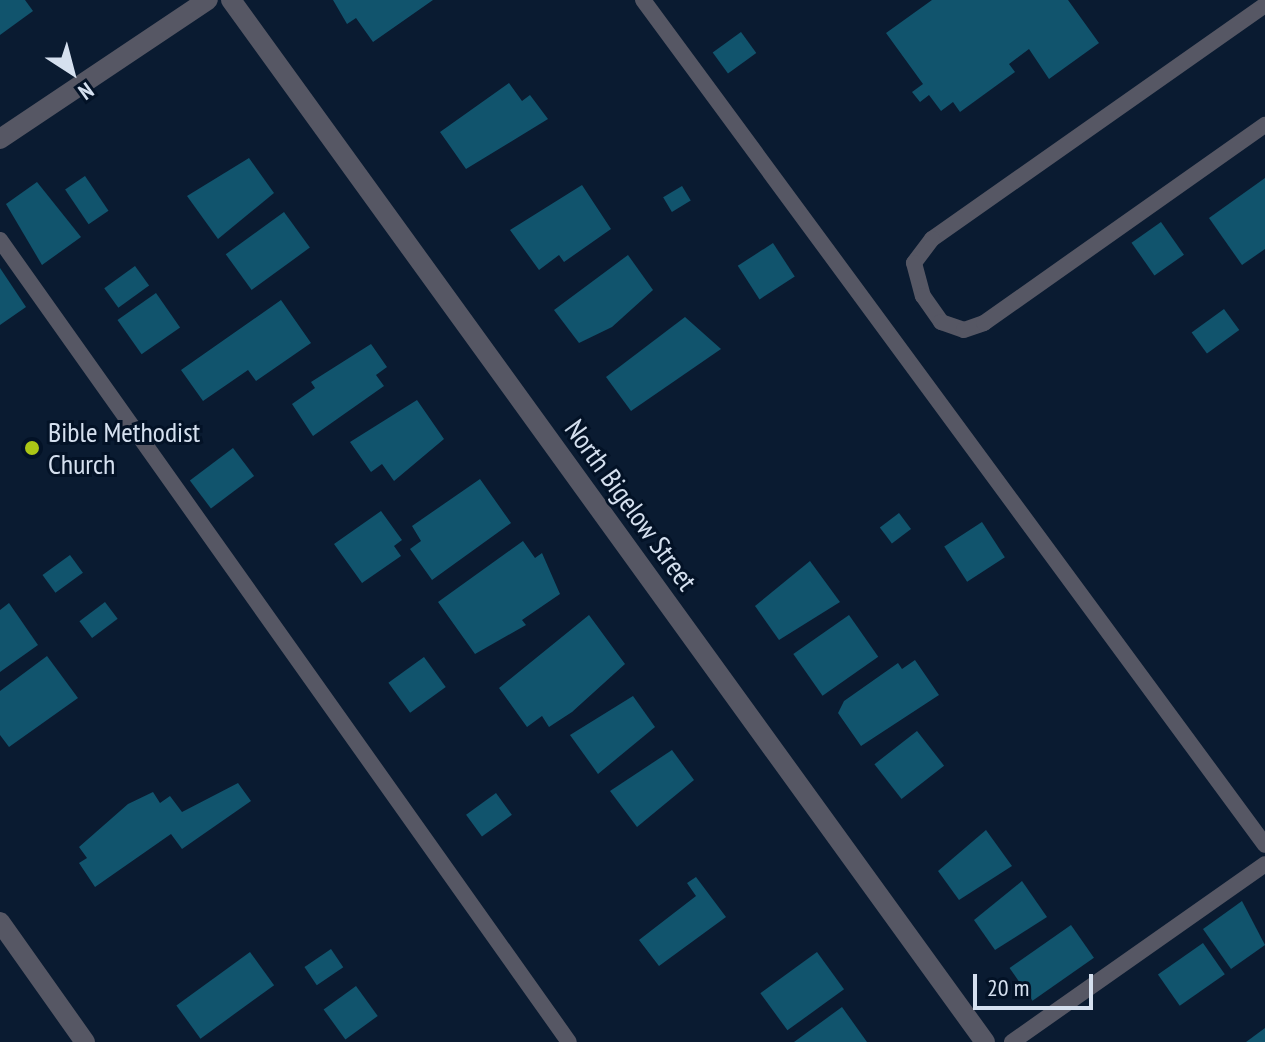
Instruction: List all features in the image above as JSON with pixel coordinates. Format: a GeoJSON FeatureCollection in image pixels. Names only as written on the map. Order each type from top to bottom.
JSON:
{"type":"FeatureCollection","features":[{"type":"Feature","properties":{"kind":"street"},"geometry":{"type":"LineString","coordinates":[[0,139],[208,0]]}},
{"type":"Feature","properties":{"kind":"street","name":"North Bigelow Street"},"geometry":{"type":"LineString","coordinates":[[231,0],[985,1042]]}},
{"type":"Feature","properties":{"kind":"street"},"geometry":{"type":"LineString","coordinates":[[0,922],[85,1042]]}},
{"type":"Feature","properties":{"kind":"lane"},"geometry":{"type":"LineString","coordinates":[[643,0],[1265,845]]}},
{"type":"Feature","properties":{"kind":"lane"},"geometry":{"type":"LineString","coordinates":[[1265,5],[932,239],[914,263],[923,296],[941,322],[964,330],[984,323],[1265,125]]}},
{"type":"Feature","properties":{"kind":"lane"},"geometry":{"type":"LineString","coordinates":[[0,240],[569,1042]]}},
{"type":"Feature","properties":{"kind":"lane"},"geometry":{"type":"LineString","coordinates":[[1012,1042],[1265,864]]}},
{"type":"Feature","properties":{"kind":"building"},"geometry":{"type":"Polygon","coordinates":[[[0,0],[25,0],[33,11],[0,35],[0,0]]]}},
{"type":"Feature","properties":{"kind":"building"},"geometry":{"type":"Polygon","coordinates":[[[333,0],[433,0],[373,42],[356,18],[347,24],[333,0]]]}},
{"type":"Feature","properties":{"kind":"building"},"geometry":{"type":"Polygon","coordinates":[[[932,0],[1068,0],[1099,43],[1049,79],[1029,49],[1009,64],[1015,72],[960,112],[953,102],[941,111],[929,95],[920,102],[912,92],[923,84],[886,33],[932,0]]]}},
{"type":"Feature","properties":{"kind":"building"},"geometry":{"type":"Polygon","coordinates":[[[741,32],[756,53],[728,74],[713,53],[741,32]]]}},
{"type":"Feature","properties":{"kind":"building"},"geometry":{"type":"Polygon","coordinates":[[[509,83],[522,101],[530,95],[548,119],[466,169],[440,132],[509,83]]]}},
{"type":"Feature","properties":{"kind":"building"},"geometry":{"type":"Polygon","coordinates":[[[249,158],[274,193],[218,239],[187,196],[249,158]]]}},
{"type":"Feature","properties":{"kind":"building"},"geometry":{"type":"Polygon","coordinates":[[[85,176],[108,211],[89,224],[65,189],[85,176]]]}},
{"type":"Feature","properties":{"kind":"building"},"geometry":{"type":"Polygon","coordinates":[[[1265,178],[1265,249],[1242,265],[1209,218],[1265,178]]]}},
{"type":"Feature","properties":{"kind":"building"},"geometry":{"type":"Polygon","coordinates":[[[37,182],[81,237],[42,265],[6,204],[37,182]]]}},
{"type":"Feature","properties":{"kind":"building"},"geometry":{"type":"Polygon","coordinates":[[[582,185],[611,229],[564,262],[559,255],[539,270],[510,230],[582,185]]]}},
{"type":"Feature","properties":{"kind":"building"},"geometry":{"type":"Polygon","coordinates":[[[682,186],[691,201],[672,212],[663,197],[682,186]]]}},
{"type":"Feature","properties":{"kind":"building"},"geometry":{"type":"Polygon","coordinates":[[[284,212],[310,248],[252,290],[226,254],[284,212]]]}},
{"type":"Feature","properties":{"kind":"building"},"geometry":{"type":"Polygon","coordinates":[[[1161,222],[1184,255],[1154,275],[1132,243],[1161,222]]]}},
{"type":"Feature","properties":{"kind":"building"},"geometry":{"type":"Polygon","coordinates":[[[773,243],[795,277],[760,299],[738,266],[773,243]]]}},
{"type":"Feature","properties":{"kind":"building"},"geometry":{"type":"Polygon","coordinates":[[[628,255],[653,290],[612,327],[579,343],[554,310],[628,255]]]}},
{"type":"Feature","properties":{"kind":"building"},"geometry":{"type":"Polygon","coordinates":[[[135,266],[149,285],[118,308],[104,288],[135,266]]]}},
{"type":"Feature","properties":{"kind":"building"},"geometry":{"type":"Polygon","coordinates":[[[0,268],[26,307],[0,325],[0,268]]]}},
{"type":"Feature","properties":{"kind":"building"},"geometry":{"type":"Polygon","coordinates":[[[156,293],[180,327],[142,354],[117,320],[156,293]]]}},
{"type":"Feature","properties":{"kind":"building"},"geometry":{"type":"Polygon","coordinates":[[[281,300],[311,343],[256,381],[248,370],[203,401],[181,370],[281,300]]]}},
{"type":"Feature","properties":{"kind":"building"},"geometry":{"type":"Polygon","coordinates":[[[1224,309],[1239,330],[1207,354],[1192,333],[1224,309]]]}},
{"type":"Feature","properties":{"kind":"building"},"geometry":{"type":"Polygon","coordinates":[[[685,317],[721,349],[631,411],[606,377],[685,317]]]}},
{"type":"Feature","properties":{"kind":"building"},"geometry":{"type":"Polygon","coordinates":[[[371,344],[387,367],[376,375],[384,386],[313,436],[292,404],[315,388],[311,382],[371,344]]]}},
{"type":"Feature","properties":{"kind":"building"},"geometry":{"type":"Polygon","coordinates":[[[417,400],[444,439],[394,481],[382,464],[371,472],[350,442],[417,400]]]}},
{"type":"Feature","properties":{"kind":"building"},"geometry":{"type":"Polygon","coordinates":[[[233,448],[254,476],[211,508],[190,480],[233,448]]]}},
{"type":"Feature","properties":{"kind":"building"},"geometry":{"type":"Polygon","coordinates":[[[480,479],[511,523],[432,580],[410,549],[421,541],[412,526],[480,479]]]}},
{"type":"Feature","properties":{"kind":"building"},"geometry":{"type":"Polygon","coordinates":[[[381,511],[402,540],[394,546],[401,556],[362,583],[334,544],[381,511]]]}},
{"type":"Feature","properties":{"kind":"building"},"geometry":{"type":"Polygon","coordinates":[[[899,513],[911,529],[892,543],[880,527],[899,513]]]}},
{"type":"Feature","properties":{"kind":"building"},"geometry":{"type":"Polygon","coordinates":[[[982,522],[1005,557],[967,582],[944,547],[982,522]]]}},
{"type":"Feature","properties":{"kind":"building"},"geometry":{"type":"Polygon","coordinates":[[[523,541],[535,558],[542,553],[560,594],[522,620],[526,625],[475,654],[438,602],[523,541]]]}},
{"type":"Feature","properties":{"kind":"building"},"geometry":{"type":"Polygon","coordinates":[[[70,555],[83,573],[55,593],[42,575],[70,555]]]}},
{"type":"Feature","properties":{"kind":"building"},"geometry":{"type":"Polygon","coordinates":[[[810,561],[840,602],[779,640],[755,606],[810,561]]]}},
{"type":"Feature","properties":{"kind":"building"},"geometry":{"type":"Polygon","coordinates":[[[105,602],[118,619],[92,638],[79,621],[105,602]]]}},
{"type":"Feature","properties":{"kind":"building"},"geometry":{"type":"Polygon","coordinates":[[[9,603],[38,645],[0,672],[0,610],[9,603]]]}},
{"type":"Feature","properties":{"kind":"building"},"geometry":{"type":"Polygon","coordinates":[[[589,615],[625,664],[572,712],[549,727],[542,716],[527,727],[499,688],[589,615]]]}},
{"type":"Feature","properties":{"kind":"building"},"geometry":{"type":"Polygon","coordinates":[[[849,615],[878,657],[823,696],[793,654],[849,615]]]}},
{"type":"Feature","properties":{"kind":"building"},"geometry":{"type":"Polygon","coordinates":[[[47,656],[78,698],[9,747],[0,735],[0,691],[47,656]]]}},
{"type":"Feature","properties":{"kind":"building"},"geometry":{"type":"Polygon","coordinates":[[[424,657],[446,687],[410,713],[388,683],[424,657]]]}},
{"type":"Feature","properties":{"kind":"building"},"geometry":{"type":"Polygon","coordinates":[[[915,660],[939,695],[861,746],[838,713],[844,701],[898,663],[902,669],[915,660]]]}},
{"type":"Feature","properties":{"kind":"building"},"geometry":{"type":"Polygon","coordinates":[[[633,696],[655,727],[598,774],[570,735],[633,696]]]}},
{"type":"Feature","properties":{"kind":"building"},"geometry":{"type":"Polygon","coordinates":[[[917,731],[944,766],[902,799],[874,764],[917,731]]]}},
{"type":"Feature","properties":{"kind":"building"},"geometry":{"type":"Polygon","coordinates":[[[672,750],[694,780],[637,827],[610,791],[672,750]]]}},
{"type":"Feature","properties":{"kind":"building"},"geometry":{"type":"Polygon","coordinates":[[[238,783],[251,801],[182,849],[171,834],[95,887],[79,863],[87,858],[79,847],[128,804],[153,792],[160,803],[170,796],[182,812],[238,783]]]}},
{"type":"Feature","properties":{"kind":"building"},"geometry":{"type":"Polygon","coordinates":[[[496,793],[512,815],[482,837],[466,815],[496,793]]]}},
{"type":"Feature","properties":{"kind":"building"},"geometry":{"type":"Polygon","coordinates":[[[986,830],[1012,866],[959,900],[938,871],[986,830]]]}},
{"type":"Feature","properties":{"kind":"building"},"geometry":{"type":"Polygon","coordinates":[[[696,877],[726,917],[659,966],[639,940],[696,896],[687,883],[696,877]]]}},
{"type":"Feature","properties":{"kind":"building"},"geometry":{"type":"Polygon","coordinates":[[[1022,881],[1047,917],[995,950],[974,920],[1022,881]]]}},
{"type":"Feature","properties":{"kind":"building"},"geometry":{"type":"Polygon","coordinates":[[[1242,901],[1265,945],[1231,969],[1203,929],[1242,901]]]}},
{"type":"Feature","properties":{"kind":"building"},"geometry":{"type":"Polygon","coordinates":[[[1071,925],[1094,958],[1033,1001],[1010,968],[1071,925]]]}},
{"type":"Feature","properties":{"kind":"building"},"geometry":{"type":"Polygon","coordinates":[[[1203,943],[1225,974],[1180,1006],[1158,975],[1203,943]]]}},
{"type":"Feature","properties":{"kind":"building"},"geometry":{"type":"Polygon","coordinates":[[[331,949],[343,967],[317,985],[304,967],[331,949]]]}},
{"type":"Feature","properties":{"kind":"building"},"geometry":{"type":"Polygon","coordinates":[[[250,952],[274,985],[200,1039],[176,1005],[250,952]]]}},
{"type":"Feature","properties":{"kind":"building"},"geometry":{"type":"Polygon","coordinates":[[[817,952],[844,989],[787,1030],[760,993],[817,952]]]}},
{"type":"Feature","properties":{"kind":"building"},"geometry":{"type":"Polygon","coordinates":[[[356,986],[378,1016],[345,1039],[324,1010],[356,986]]]}},
{"type":"Feature","properties":{"kind":"building"},"geometry":{"type":"Polygon","coordinates":[[[842,1007],[867,1042],[794,1042],[842,1007]]]}},
{"type":"Feature","properties":{"kind":"building"},"geometry":{"type":"Polygon","coordinates":[[[1265,1028],[1265,1042],[1246,1042],[1265,1028]]]}},
{"type":"Feature","properties":{"kind":"place","name":"Bible Methodist Church"},"geometry":{"type":"Point","coordinates":[32,448]}}]}
